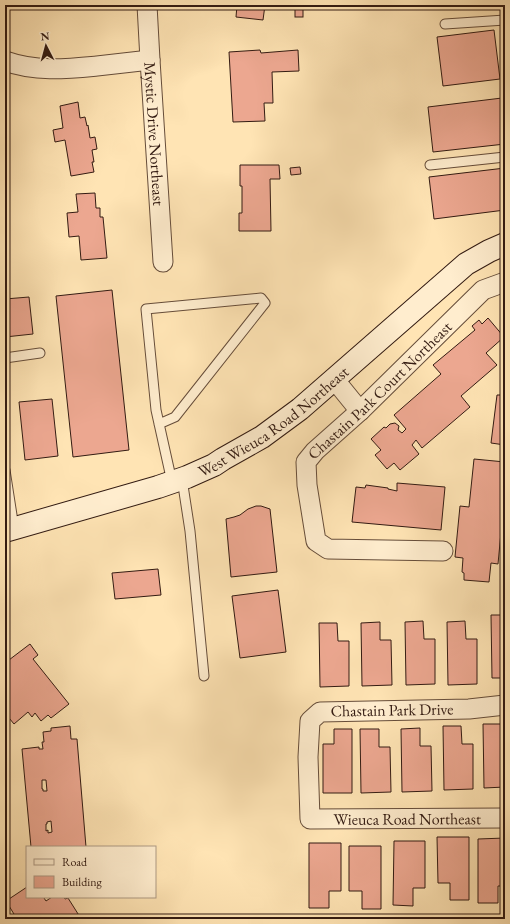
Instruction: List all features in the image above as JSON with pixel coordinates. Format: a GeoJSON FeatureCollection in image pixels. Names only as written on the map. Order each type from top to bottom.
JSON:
{"type":"FeatureCollection","features":[{"type":"Feature","properties":{"kind":"street","name":"Mystic Drive Northeast"},"geometry":{"type":"LineString","coordinates":[[147,5],[163,262]]}},
{"type":"Feature","properties":{"kind":"street"},"geometry":{"type":"LineString","coordinates":[[5,61],[38,68],[62,69],[150,60]]}},
{"type":"Feature","properties":{"kind":"street","name":"West Wieuca Road Northeast"},"geometry":{"type":"LineString","coordinates":[[10,530],[152,489],[214,465],[262,437],[300,409],[466,264],[488,251],[505,244]]}},
{"type":"Feature","properties":{"kind":"street","name":"Chastain Park Court Northeast"},"geometry":{"type":"LineString","coordinates":[[442,551],[328,549],[316,541],[307,485],[306,462],[315,451],[360,411],[483,290],[505,282]]}},
{"type":"Feature","properties":{"kind":"street"},"geometry":{"type":"LineString","coordinates":[[334,379],[360,411]]}},
{"type":"Feature","properties":{"kind":"street","name":"Chastain Park Drive"},"geometry":{"type":"LineString","coordinates":[[310,819],[308,757],[310,721],[320,712],[468,709],[505,705]]}},
{"type":"Feature","properties":{"kind":"street","name":"Wieuca Road Northeast"},"geometry":{"type":"LineString","coordinates":[[310,819],[505,818]]}},
{"type":"Feature","properties":{"kind":"lane"},"geometry":{"type":"LineString","coordinates":[[445,24],[505,20]]}},
{"type":"Feature","properties":{"kind":"lane"},"geometry":{"type":"LineString","coordinates":[[430,165],[505,157]]}},
{"type":"Feature","properties":{"kind":"lane"},"geometry":{"type":"LineString","coordinates":[[159,424],[175,417],[265,302],[261,298],[146,309],[156,410],[159,424],[177,480],[190,532],[204,676]]}},
{"type":"Feature","properties":{"kind":"lane"},"geometry":{"type":"LineString","coordinates":[[5,358],[40,354]]}},
{"type":"Feature","properties":{"kind":"lane"},"geometry":{"type":"LineString","coordinates":[[5,470],[10,530]]}},
{"type":"Feature","properties":{"kind":"building"},"geometry":{"type":"Polygon","coordinates":[[[237,5],[265,5],[263,20],[236,17],[237,5]]]}},
{"type":"Feature","properties":{"kind":"building"},"geometry":{"type":"Polygon","coordinates":[[[295,6],[303,6],[303,17],[295,17],[295,6]]]}},
{"type":"Feature","properties":{"kind":"building"},"geometry":{"type":"Polygon","coordinates":[[[494,30],[500,79],[443,86],[437,37],[494,30]]]}},
{"type":"Feature","properties":{"kind":"building"},"geometry":{"type":"Polygon","coordinates":[[[260,50],[261,53],[298,50],[299,71],[272,72],[273,103],[264,103],[265,121],[233,122],[229,52],[260,50]]]}},
{"type":"Feature","properties":{"kind":"building"},"geometry":{"type":"Polygon","coordinates":[[[502,98],[505,144],[433,152],[428,107],[502,98]]]}},
{"type":"Feature","properties":{"kind":"building"},"geometry":{"type":"Polygon","coordinates":[[[78,102],[80,118],[85,117],[90,138],[95,137],[97,149],[92,150],[94,172],[71,176],[65,140],[55,142],[53,130],[63,128],[60,106],[78,102]]]}},
{"type":"Feature","properties":{"kind":"building"},"geometry":{"type":"Polygon","coordinates":[[[240,165],[279,165],[280,179],[270,179],[271,231],[239,231],[239,213],[242,213],[240,165]]]}},
{"type":"Feature","properties":{"kind":"building"},"geometry":{"type":"Polygon","coordinates":[[[300,167],[301,174],[291,175],[290,168],[300,167]]]}},
{"type":"Feature","properties":{"kind":"building"},"geometry":{"type":"Polygon","coordinates":[[[505,168],[505,210],[434,219],[429,177],[505,168]]]}},
{"type":"Feature","properties":{"kind":"building"},"geometry":{"type":"Polygon","coordinates":[[[95,193],[96,208],[100,208],[100,217],[103,217],[107,258],[81,260],[79,236],[69,237],[67,213],[78,212],[76,194],[95,193]]]}},
{"type":"Feature","properties":{"kind":"building"},"geometry":{"type":"Polygon","coordinates":[[[112,290],[129,450],[73,457],[56,296],[112,290]]]}},
{"type":"Feature","properties":{"kind":"building"},"geometry":{"type":"Polygon","coordinates":[[[29,297],[33,334],[5,337],[5,299],[29,297]]]}},
{"type":"Feature","properties":{"kind":"building"},"geometry":{"type":"Polygon","coordinates":[[[488,318],[504,337],[486,353],[497,365],[461,396],[470,407],[422,448],[416,440],[412,445],[419,454],[400,470],[394,463],[387,469],[375,455],[381,450],[371,439],[384,427],[386,428],[390,424],[395,423],[399,426],[398,430],[402,433],[406,429],[394,415],[441,374],[433,365],[475,330],[472,326],[479,320],[482,324],[488,318]]]}},
{"type":"Feature","properties":{"kind":"building"},"geometry":{"type":"Polygon","coordinates":[[[497,395],[505,395],[505,445],[491,443],[497,395]]]}},
{"type":"Feature","properties":{"kind":"building"},"geometry":{"type":"Polygon","coordinates":[[[52,399],[58,456],[25,460],[19,402],[52,399]]]}},
{"type":"Feature","properties":{"kind":"building"},"geometry":{"type":"Polygon","coordinates":[[[474,459],[505,462],[505,512],[503,511],[498,564],[491,563],[489,582],[464,580],[464,573],[462,572],[463,558],[455,557],[460,506],[469,507],[474,459]]]}},
{"type":"Feature","properties":{"kind":"building"},"geometry":{"type":"Polygon","coordinates":[[[397,483],[445,487],[441,530],[352,522],[356,487],[365,488],[366,485],[388,488],[397,491],[397,483]]]}},
{"type":"Feature","properties":{"kind":"building"},"geometry":{"type":"Polygon","coordinates":[[[256,506],[270,509],[277,572],[231,577],[226,519],[240,515],[248,509],[256,506]]]}},
{"type":"Feature","properties":{"kind":"building"},"geometry":{"type":"Polygon","coordinates":[[[158,569],[161,595],[115,599],[112,573],[158,569]]]}},
{"type":"Feature","properties":{"kind":"building"},"geometry":{"type":"Polygon","coordinates":[[[278,590],[286,652],[240,658],[232,596],[278,590]]]}},
{"type":"Feature","properties":{"kind":"building"},"geometry":{"type":"Polygon","coordinates":[[[491,615],[505,615],[505,678],[492,678],[491,615]]]}},
{"type":"Feature","properties":{"kind":"building"},"geometry":{"type":"Polygon","coordinates":[[[423,621],[424,639],[435,639],[435,684],[406,685],[405,622],[423,621]]]}},
{"type":"Feature","properties":{"kind":"building"},"geometry":{"type":"Polygon","coordinates":[[[465,621],[466,639],[477,639],[477,684],[448,685],[447,622],[465,621]]]}},
{"type":"Feature","properties":{"kind":"building"},"geometry":{"type":"Polygon","coordinates":[[[380,622],[380,640],[391,640],[392,685],[362,686],[361,623],[380,622]]]}},
{"type":"Feature","properties":{"kind":"building"},"geometry":{"type":"Polygon","coordinates":[[[319,623],[337,623],[338,641],[349,641],[349,686],[320,687],[319,623]]]}},
{"type":"Feature","properties":{"kind":"building"},"geometry":{"type":"Polygon","coordinates":[[[30,644],[38,655],[33,659],[69,704],[51,718],[48,715],[41,721],[35,713],[32,717],[28,712],[14,724],[5,713],[5,685],[9,682],[5,676],[5,666],[7,665],[5,663],[30,644]]]}},
{"type":"Feature","properties":{"kind":"building"},"geometry":{"type":"Polygon","coordinates":[[[483,724],[501,724],[502,742],[505,742],[505,787],[484,788],[483,724]]]}},
{"type":"Feature","properties":{"kind":"building"},"geometry":{"type":"Polygon","coordinates":[[[70,726],[71,739],[77,739],[86,846],[31,846],[22,749],[39,747],[39,749],[43,749],[43,732],[51,731],[51,728],[70,726]],[[42,780],[43,791],[47,791],[46,780],[42,780]],[[51,821],[47,822],[46,831],[48,830],[48,833],[52,832],[51,821]]]}},
{"type":"Feature","properties":{"kind":"building"},"geometry":{"type":"Polygon","coordinates":[[[443,726],[461,726],[462,744],[473,744],[473,789],[444,790],[443,726]]]}},
{"type":"Feature","properties":{"kind":"building"},"geometry":{"type":"Polygon","coordinates":[[[420,728],[420,746],[431,746],[432,791],[402,792],[401,729],[420,728]]]}},
{"type":"Feature","properties":{"kind":"building"},"geometry":{"type":"Polygon","coordinates":[[[334,729],[352,729],[352,793],[323,793],[323,744],[334,744],[334,729]]]}},
{"type":"Feature","properties":{"kind":"building"},"geometry":{"type":"Polygon","coordinates":[[[360,729],[379,729],[379,747],[390,747],[391,792],[361,793],[360,729]]]}},
{"type":"Feature","properties":{"kind":"building"},"geometry":{"type":"Polygon","coordinates":[[[437,837],[469,837],[469,900],[450,900],[450,883],[438,883],[437,837]]]}},
{"type":"Feature","properties":{"kind":"building"},"geometry":{"type":"Polygon","coordinates":[[[505,838],[505,886],[498,886],[498,903],[478,903],[478,839],[505,838]]]}},
{"type":"Feature","properties":{"kind":"building"},"geometry":{"type":"Polygon","coordinates":[[[394,841],[425,841],[425,888],[413,888],[413,906],[393,905],[394,841]]]}},
{"type":"Feature","properties":{"kind":"building"},"geometry":{"type":"Polygon","coordinates":[[[309,843],[341,843],[341,891],[329,891],[329,908],[309,908],[309,843]]]}},
{"type":"Feature","properties":{"kind":"building"},"geometry":{"type":"Polygon","coordinates":[[[349,846],[381,846],[381,909],[362,909],[362,891],[349,891],[349,846]]]}},
{"type":"Feature","properties":{"kind":"building"},"geometry":{"type":"Polygon","coordinates":[[[26,888],[26,898],[44,898],[46,901],[50,898],[68,898],[80,917],[78,919],[17,919],[6,901],[26,888]]]}}]}
